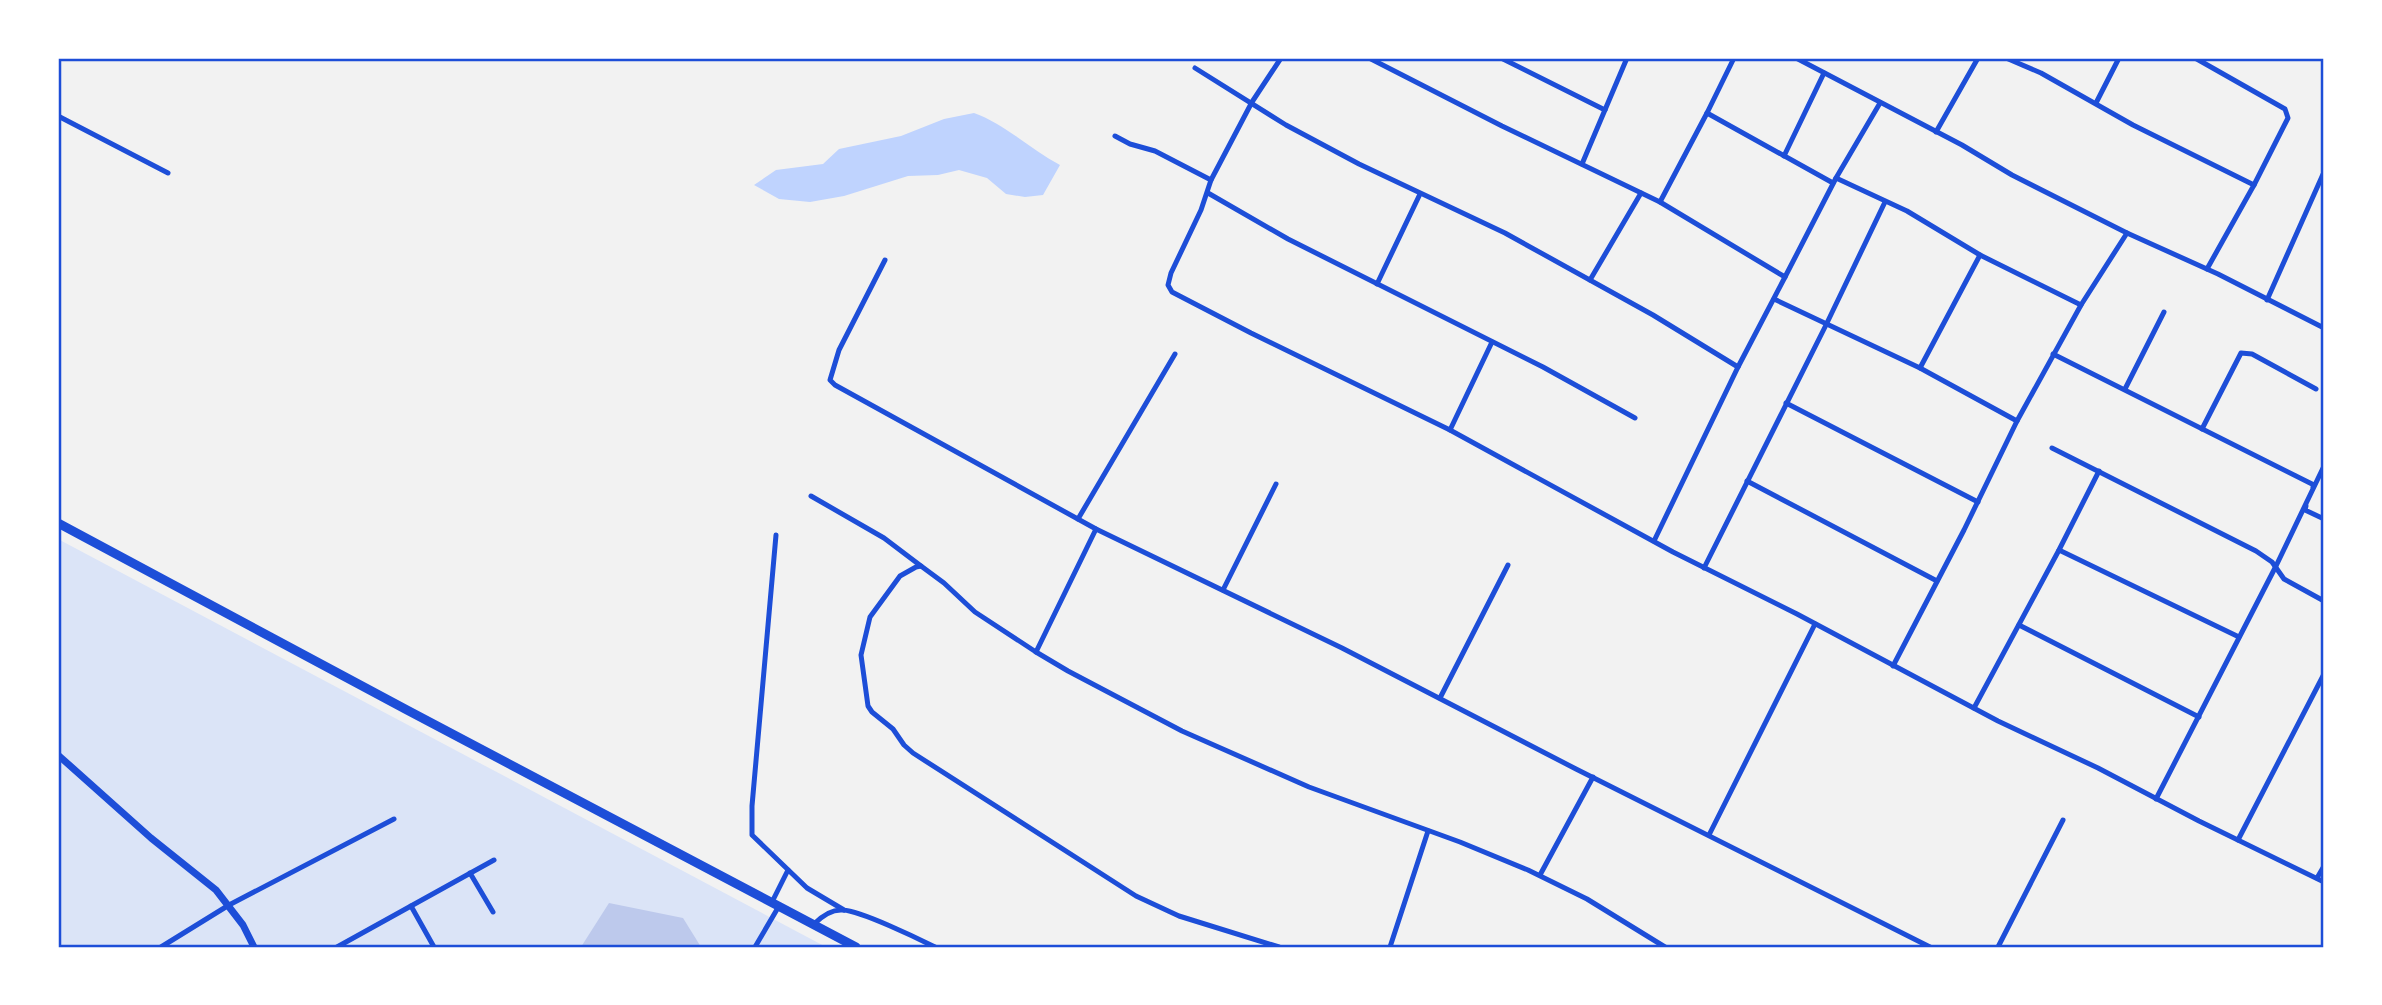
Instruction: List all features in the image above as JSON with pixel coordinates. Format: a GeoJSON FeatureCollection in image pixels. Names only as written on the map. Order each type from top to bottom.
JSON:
{"type":"FeatureCollection","features":[{"type":"Feature","properties":{"kind":"main road"},"geometry":{"type":"LineString","coordinates":[[58,523],[396,705],[856,947]]}},
{"type":"Feature","properties":{"kind":"street"},"geometry":{"type":"LineString","coordinates":[[1281,58],[1252,102],[1212,180],[1171,273],[1168,285],[1172,292],[1450,430],[1704,568],[1974,708],[2324,882]]}},
{"type":"Feature","properties":{"kind":"street"},"geometry":{"type":"LineString","coordinates":[[1501,58],[1605,110]]}},
{"type":"Feature","properties":{"kind":"street"},"geometry":{"type":"LineString","coordinates":[[1660,202],[1734,58]]}},
{"type":"Feature","properties":{"kind":"street"},"geometry":{"type":"LineString","coordinates":[[1796,58],[2012,175],[2324,328]]}},
{"type":"Feature","properties":{"kind":"street"},"geometry":{"type":"LineString","coordinates":[[1936,132],[1978,58]]}},
{"type":"Feature","properties":{"kind":"street"},"geometry":{"type":"LineString","coordinates":[[2006,58],[2040,73],[2254,185]]}},
{"type":"Feature","properties":{"kind":"street"},"geometry":{"type":"LineString","coordinates":[[2096,103],[2119,58]]}},
{"type":"Feature","properties":{"kind":"street"},"geometry":{"type":"LineString","coordinates":[[2195,58],[2288,113],[2288,118],[2254,185],[2207,269]]}},
{"type":"Feature","properties":{"kind":"street"},"geometry":{"type":"LineString","coordinates":[[1372,59],[1502,126],[1660,202],[1785,277]]}},
{"type":"Feature","properties":{"kind":"street"},"geometry":{"type":"LineString","coordinates":[[1582,164],[1625,59]]}},
{"type":"Feature","properties":{"kind":"street"},"geometry":{"type":"LineString","coordinates":[[1195,68],[1286,125],[1420,194],[1481,221],[1653,315],[1738,367]]}},
{"type":"Feature","properties":{"kind":"street"},"geometry":{"type":"LineString","coordinates":[[1784,156],[1824,73]]}},
{"type":"Feature","properties":{"kind":"street"},"geometry":{"type":"LineString","coordinates":[[1654,541],[1738,367],[1835,180],[1880,103]]}},
{"type":"Feature","properties":{"kind":"street"},"geometry":{"type":"LineString","coordinates":[[1707,113],[1784,156],[1924,221],[1980,256],[2081,305]]}},
{"type":"Feature","properties":{"kind":"street"},"geometry":{"type":"LineString","coordinates":[[58,116],[168,173]]}},
{"type":"Feature","properties":{"kind":"street"},"geometry":{"type":"LineString","coordinates":[[1115,136],[1130,144],[1155,151],[1212,180]]}},
{"type":"Feature","properties":{"kind":"street"},"geometry":{"type":"LineString","coordinates":[[2267,300],[2324,172]]}},
{"type":"Feature","properties":{"kind":"street"},"geometry":{"type":"LineString","coordinates":[[1208,193],[1253,220],[1543,367],[1635,418]]}},
{"type":"Feature","properties":{"kind":"street"},"geometry":{"type":"LineString","coordinates":[[1590,280],[1641,193]]}},
{"type":"Feature","properties":{"kind":"street"},"geometry":{"type":"LineString","coordinates":[[1377,284],[1420,194]]}},
{"type":"Feature","properties":{"kind":"street"},"geometry":{"type":"LineString","coordinates":[[1704,568],[1885,202]]}},
{"type":"Feature","properties":{"kind":"street"},"geometry":{"type":"LineString","coordinates":[[1893,666],[2053,354],[2127,233]]}},
{"type":"Feature","properties":{"kind":"street"},"geometry":{"type":"LineString","coordinates":[[1920,368],[1980,256]]}},
{"type":"Feature","properties":{"kind":"street"},"geometry":{"type":"LineString","coordinates":[[885,260],[834,362],[831,382],[1096,529],[1440,698],[1930,947]]}},
{"type":"Feature","properties":{"kind":"street"},"geometry":{"type":"LineString","coordinates":[[1774,299],[1920,368],[2017,421]]}},
{"type":"Feature","properties":{"kind":"street"},"geometry":{"type":"LineString","coordinates":[[2125,389],[2164,312]]}},
{"type":"Feature","properties":{"kind":"street"},"geometry":{"type":"LineString","coordinates":[[1450,430],[1492,342]]}},
{"type":"Feature","properties":{"kind":"street"},"geometry":{"type":"LineString","coordinates":[[2202,429],[2241,353],[2252,354],[2316,389]]}},
{"type":"Feature","properties":{"kind":"street"},"geometry":{"type":"LineString","coordinates":[[1078,519],[1175,354]]}},
{"type":"Feature","properties":{"kind":"street"},"geometry":{"type":"LineString","coordinates":[[2053,354],[2314,485]]}},
{"type":"Feature","properties":{"kind":"street"},"geometry":{"type":"LineString","coordinates":[[1786,402],[1978,502]]}},
{"type":"Feature","properties":{"kind":"street"},"geometry":{"type":"LineString","coordinates":[[2052,447],[2256,551],[2277,566],[2284,579],[2324,601]]}},
{"type":"Feature","properties":{"kind":"street"},"geometry":{"type":"LineString","coordinates":[[2156,799],[2277,566],[2324,466]]}},
{"type":"Feature","properties":{"kind":"street"},"geometry":{"type":"LineString","coordinates":[[1974,708],[2099,471]]}},
{"type":"Feature","properties":{"kind":"street"},"geometry":{"type":"LineString","coordinates":[[1747,481],[1937,581]]}},
{"type":"Feature","properties":{"kind":"street"},"geometry":{"type":"LineString","coordinates":[[1223,590],[1276,484]]}},
{"type":"Feature","properties":{"kind":"street"},"geometry":{"type":"LineString","coordinates":[[2314,485],[2305,510],[2324,519]]}},
{"type":"Feature","properties":{"kind":"street"},"geometry":{"type":"LineString","coordinates":[[811,496],[884,538],[955,593],[975,612],[1068,671],[1237,757],[1540,875],[1607,911],[1665,947]]}},
{"type":"Feature","properties":{"kind":"street"},"geometry":{"type":"LineString","coordinates":[[1035,652],[1096,529]]}},
{"type":"Feature","properties":{"kind":"street"},"geometry":{"type":"LineString","coordinates":[[776,535],[751,827],[754,839],[807,888],[844,910],[935,947]]}},
{"type":"Feature","properties":{"kind":"street"},"geometry":{"type":"LineString","coordinates":[[2059,550],[2239,637]]}},
{"type":"Feature","properties":{"kind":"street"},"geometry":{"type":"LineString","coordinates":[[1440,698],[1508,565]]}},
{"type":"Feature","properties":{"kind":"street"},"geometry":{"type":"LineString","coordinates":[[921,566],[900,576],[879,602],[867,625],[862,668],[868,706],[872,712],[890,726],[904,745],[920,758],[1136,896],[1179,916],[1279,947]]}},
{"type":"Feature","properties":{"kind":"street"},"geometry":{"type":"LineString","coordinates":[[1709,835],[1815,624]]}},
{"type":"Feature","properties":{"kind":"street"},"geometry":{"type":"LineString","coordinates":[[2019,625],[2199,717]]}},
{"type":"Feature","properties":{"kind":"street"},"geometry":{"type":"LineString","coordinates":[[2238,839],[2324,674]]}},
{"type":"Feature","properties":{"kind":"street"},"geometry":{"type":"LineString","coordinates":[[58,755],[151,838],[206,881],[229,905],[254,947]]}},
{"type":"Feature","properties":{"kind":"street"},"geometry":{"type":"LineString","coordinates":[[1540,875],[1592,777]]}},
{"type":"Feature","properties":{"kind":"street"},"geometry":{"type":"LineString","coordinates":[[161,947],[229,905],[394,819]]}},
{"type":"Feature","properties":{"kind":"street"},"geometry":{"type":"LineString","coordinates":[[1998,947],[2063,820]]}},
{"type":"Feature","properties":{"kind":"street"},"geometry":{"type":"LineString","coordinates":[[1390,947],[1428,831]]}},
{"type":"Feature","properties":{"kind":"street"},"geometry":{"type":"LineString","coordinates":[[337,947],[494,860]]}},
{"type":"Feature","properties":{"kind":"street"},"geometry":{"type":"LineString","coordinates":[[2317,878],[2324,866]]}},
{"type":"Feature","properties":{"kind":"street"},"geometry":{"type":"LineString","coordinates":[[755,947],[788,870]]}},
{"type":"Feature","properties":{"kind":"street"},"geometry":{"type":"LineString","coordinates":[[470,873],[494,912]]}},
{"type":"Feature","properties":{"kind":"street"},"geometry":{"type":"LineString","coordinates":[[411,906],[434,947]]}},
{"type":"Feature","properties":{"kind":"street"},"geometry":{"type":"LineString","coordinates":[[814,924],[826,915],[844,910]]}},
{"type":"Feature","properties":{"kind":"shaded area"},"geometry":{"type":"Polygon","coordinates":[[[58,539],[826,947],[58,947],[58,539]]]}},
{"type":"Feature","properties":{"kind":"water"},"geometry":{"type":"Polygon","coordinates":[[[974,113],[1060,165],[1043,195],[1025,197],[1006,194],[987,178],[959,170],[938,175],[908,176],[844,196],[810,202],[779,199],[754,185],[776,170],[823,164],[839,149],[901,136],[944,119],[974,113]]]}},
{"type":"Feature","properties":{"kind":"building"},"geometry":{"type":"Polygon","coordinates":[[[609,903],[683,918],[701,947],[581,947],[609,903]]]}}]}
